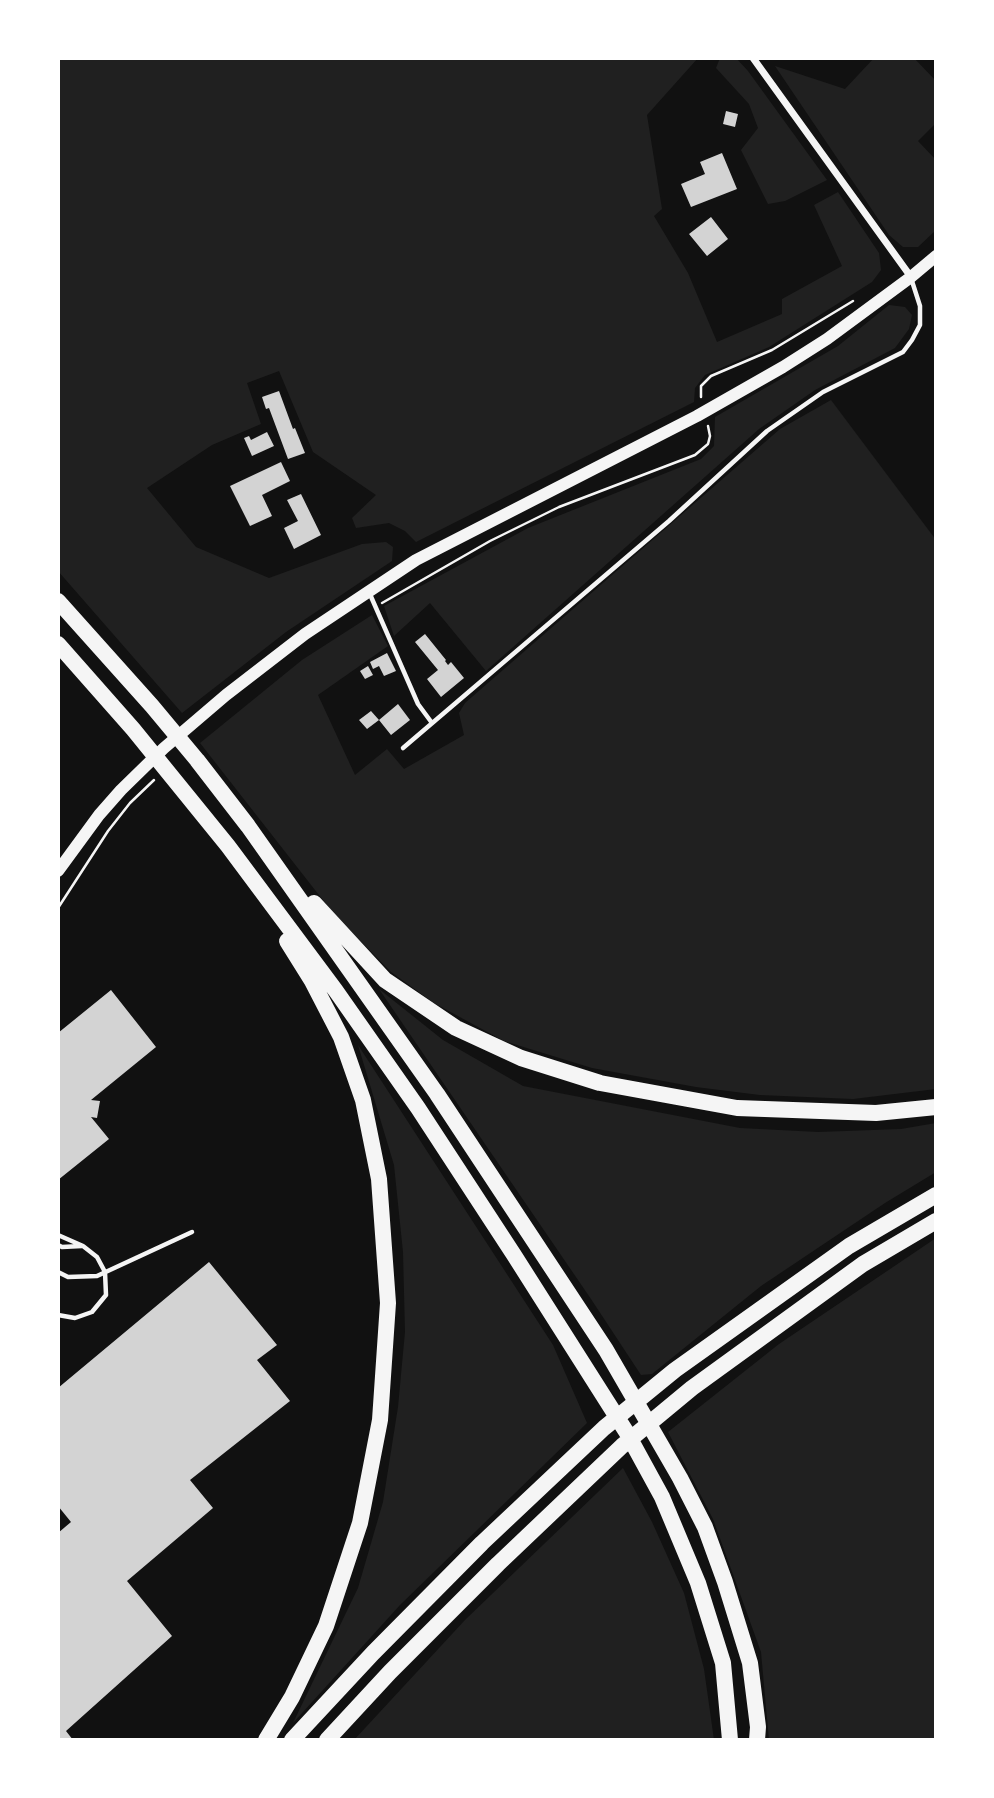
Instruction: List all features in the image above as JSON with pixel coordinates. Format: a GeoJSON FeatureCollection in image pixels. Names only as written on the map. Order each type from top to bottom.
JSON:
{"type":"FeatureCollection","features":[{"type":"Feature","properties":{"kind":"highway"},"geometry":{"type":"LineString","coordinates":[[58,601],[152,705],[248,826],[336,928],[385,979],[456,1028],[521,1058],[600,1083],[737,1108],[876,1113],[936,1107]]}},
{"type":"Feature","properties":{"kind":"highway"},"geometry":{"type":"LineString","coordinates":[[58,644],[133,729],[228,846],[336,991],[418,1108],[589,1371],[663,1497],[698,1583],[723,1663],[730,1740]]}},
{"type":"Feature","properties":{"kind":"highway"},"geometry":{"type":"LineString","coordinates":[[248,826],[437,1094],[606,1350],[680,1478],[705,1527],[750,1663],[758,1727],[757,1740]]}},
{"type":"Feature","properties":{"kind":"highway"},"geometry":{"type":"LineString","coordinates":[[228,846],[312,981],[341,1037],[363,1100],[379,1179],[388,1303],[380,1420],[360,1523],[326,1626],[292,1697],[266,1740]]}},
{"type":"Feature","properties":{"kind":"highway"},"geometry":{"type":"LineString","coordinates":[[292,1740],[482,1543],[604,1428],[675,1370],[838,1254],[936,1195]]}},
{"type":"Feature","properties":{"kind":"highway"},"geometry":{"type":"LineString","coordinates":[[327,1740],[390,1672],[498,1564],[622,1446],[692,1388],[863,1264],[936,1221]]}},
{"type":"Feature","properties":{"kind":"main road"},"geometry":{"type":"LineString","coordinates":[[58,871],[99,815],[164,748],[304,634],[416,560],[697,416],[783,367],[827,339],[936,256]]}},
{"type":"Feature","properties":{"kind":"street"},"geometry":{"type":"LineString","coordinates":[[752,58],[911,277]]}},
{"type":"Feature","properties":{"kind":"lane"},"geometry":{"type":"LineString","coordinates":[[403,748],[669,521],[767,431],[823,392],[903,352],[920,325],[920,306],[911,277]]}},
{"type":"Feature","properties":{"kind":"lane"},"geometry":{"type":"LineString","coordinates":[[368,591],[418,704],[432,723]]}},
{"type":"Feature","properties":{"kind":"lane"},"geometry":{"type":"LineString","coordinates":[[58,1272],[68,1277],[97,1276],[192,1232]]}},
{"type":"Feature","properties":{"kind":"lane"},"geometry":{"type":"LineString","coordinates":[[58,1235],[83,1245],[97,1257],[105,1272],[106,1295],[92,1312],[75,1318],[58,1315]]}},
{"type":"Feature","properties":{"kind":"lane"},"geometry":{"type":"LineString","coordinates":[[58,1245],[83,1245]]}},
{"type":"Feature","properties":{"kind":"path"},"geometry":{"type":"LineString","coordinates":[[702,397],[701,386],[711,376],[772,350],[860,297]]}},
{"type":"Feature","properties":{"kind":"path"},"geometry":{"type":"LineString","coordinates":[[376,606],[491,541],[559,507],[695,455],[708,443],[710,436],[707,424]]}},
{"type":"Feature","properties":{"kind":"path"},"geometry":{"type":"LineString","coordinates":[[58,908],[108,831],[130,803]]}},
{"type":"Feature","properties":{"kind":"shaded area"},"geometry":{"type":"Polygon","coordinates":[[[58,58],[698,58],[647,115],[662,209],[654,216],[688,273],[717,342],[782,314],[782,299],[842,266],[814,205],[838,192],[879,253],[881,270],[872,282],[769,347],[705,375],[695,388],[694,402],[416,542],[405,531],[389,523],[356,528],[352,518],[376,495],[313,452],[279,371],[247,383],[261,424],[212,445],[147,488],[196,547],[269,578],[362,544],[386,542],[393,547],[392,561],[286,632],[182,713],[58,571],[58,58]]]}},
{"type":"Feature","properties":{"kind":"shaded area"},"geometry":{"type":"Polygon","coordinates":[[[720,58],[736,58],[748,71],[827,180],[785,201],[768,204],[741,150],[758,128],[749,104],[716,68],[720,58]]]}},
{"type":"Feature","properties":{"kind":"shaded area"},"geometry":{"type":"Polygon","coordinates":[[[874,58],[914,58],[936,81],[936,123],[918,141],[936,160],[936,230],[918,247],[903,247],[889,235],[775,66],[845,89],[874,58]]]}},
{"type":"Feature","properties":{"kind":"shaded area"},"geometry":{"type":"Polygon","coordinates":[[[889,305],[905,307],[912,315],[909,329],[895,348],[815,390],[759,429],[486,671],[430,603],[394,636],[384,606],[528,528],[701,459],[714,446],[715,417],[838,346],[889,305]]]}},
{"type":"Feature","properties":{"kind":"shaded area"},"geometry":{"type":"Polygon","coordinates":[[[831,400],[936,540],[936,1089],[853,1099],[760,1095],[696,1087],[592,1068],[504,1041],[434,1003],[391,972],[333,913],[200,743],[302,660],[372,615],[388,646],[318,695],[355,775],[387,749],[404,769],[464,735],[459,713],[465,703],[780,429],[831,400]]]}},
{"type":"Feature","properties":{"kind":"shaded area"},"geometry":{"type":"Polygon","coordinates":[[[379,989],[443,1040],[523,1086],[740,1128],[818,1132],[901,1129],[936,1123],[936,1172],[761,1286],[652,1374],[641,1375],[379,989]]]}},
{"type":"Feature","properties":{"kind":"shaded area"},"geometry":{"type":"Polygon","coordinates":[[[358,1045],[553,1345],[587,1423],[400,1605],[293,1723],[358,1588],[383,1502],[398,1407],[405,1332],[403,1252],[394,1165],[358,1045]]]}},
{"type":"Feature","properties":{"kind":"shaded area"},"geometry":{"type":"Polygon","coordinates":[[[936,1238],[936,1740],[769,1740],[761,1652],[713,1519],[668,1432],[779,1344],[936,1238]]]}},
{"type":"Feature","properties":{"kind":"shaded area"},"geometry":{"type":"Polygon","coordinates":[[[623,1468],[652,1522],[684,1593],[704,1669],[714,1740],[354,1740],[465,1620],[623,1468]]]}},
{"type":"Feature","properties":{"kind":"building"},"geometry":{"type":"Polygon","coordinates":[[[726,111],[738,114],[735,127],[723,124],[726,111]]]}},
{"type":"Feature","properties":{"kind":"building"},"geometry":{"type":"Polygon","coordinates":[[[722,153],[737,189],[691,207],[681,184],[705,174],[700,162],[722,153]]]}},
{"type":"Feature","properties":{"kind":"building"},"geometry":{"type":"Polygon","coordinates":[[[711,217],[728,239],[707,256],[689,234],[711,217]]]}},
{"type":"Feature","properties":{"kind":"building"},"geometry":{"type":"Polygon","coordinates":[[[279,391],[305,453],[288,459],[269,408],[266,409],[262,397],[279,391]]]}},
{"type":"Feature","properties":{"kind":"building"},"geometry":{"type":"Polygon","coordinates":[[[267,432],[274,446],[252,456],[244,438],[249,436],[251,440],[267,432]]]}},
{"type":"Feature","properties":{"kind":"building"},"geometry":{"type":"Polygon","coordinates":[[[281,462],[290,481],[262,495],[272,516],[250,526],[230,486],[281,462]]]}},
{"type":"Feature","properties":{"kind":"building"},"geometry":{"type":"Polygon","coordinates":[[[301,494],[321,535],[294,549],[284,528],[298,521],[287,500],[301,494]]]}},
{"type":"Feature","properties":{"kind":"building"},"geometry":{"type":"Polygon","coordinates":[[[425,634],[448,665],[451,662],[464,678],[441,697],[427,679],[438,670],[415,642],[425,634]]]}},
{"type":"Feature","properties":{"kind":"building"},"geometry":{"type":"Polygon","coordinates":[[[387,653],[396,671],[384,676],[379,666],[373,669],[370,662],[387,653]]]}},
{"type":"Feature","properties":{"kind":"building"},"geometry":{"type":"Polygon","coordinates":[[[368,666],[373,675],[365,679],[360,671],[368,666]]]}},
{"type":"Feature","properties":{"kind":"building"},"geometry":{"type":"Polygon","coordinates":[[[398,704],[410,720],[391,735],[379,720],[398,704]]]}},
{"type":"Feature","properties":{"kind":"building"},"geometry":{"type":"Polygon","coordinates":[[[371,711],[379,720],[367,729],[359,720],[371,711]]]}},
{"type":"Feature","properties":{"kind":"building"},"geometry":{"type":"Polygon","coordinates":[[[111,990],[156,1047],[91,1100],[100,1101],[97,1118],[91,1117],[109,1139],[58,1180],[58,1033],[111,990]]]}},
{"type":"Feature","properties":{"kind":"building"},"geometry":{"type":"Polygon","coordinates":[[[209,1262],[277,1345],[257,1360],[290,1401],[190,1480],[213,1508],[127,1581],[172,1636],[66,1731],[73,1740],[58,1740],[58,1533],[71,1522],[58,1506],[58,1388],[209,1262]]]}}]}
